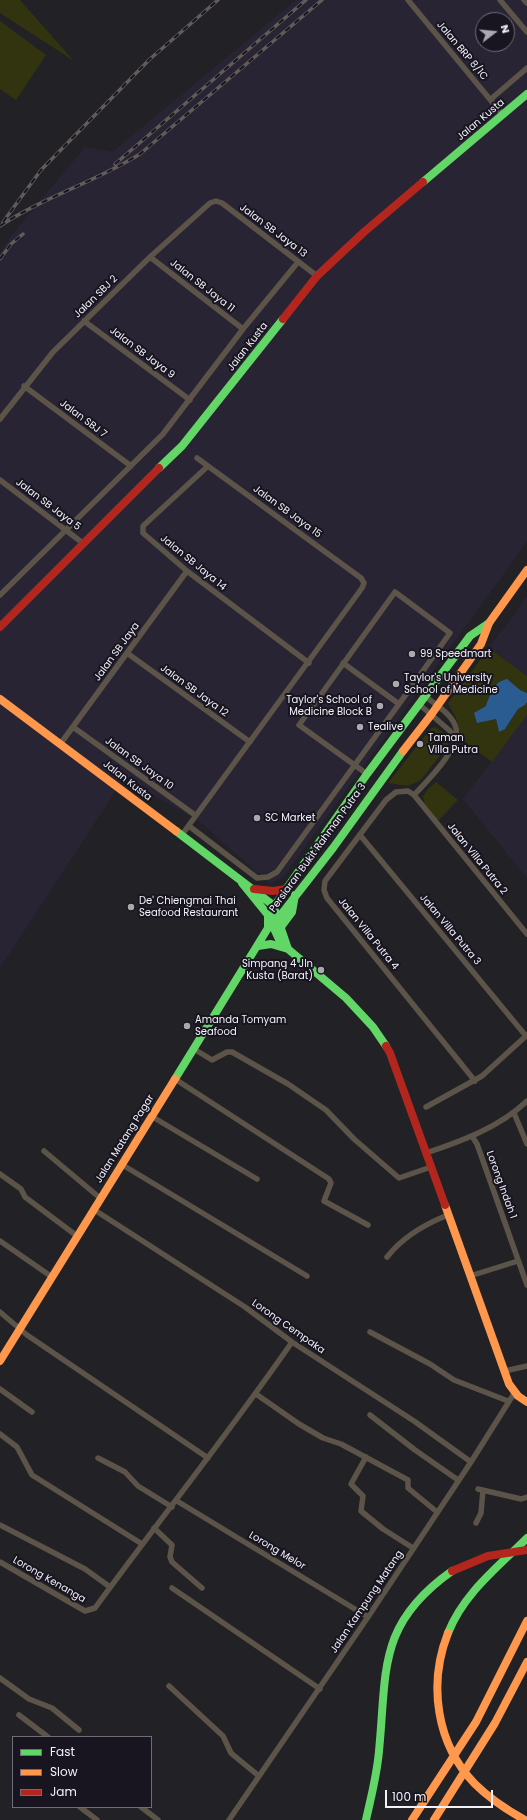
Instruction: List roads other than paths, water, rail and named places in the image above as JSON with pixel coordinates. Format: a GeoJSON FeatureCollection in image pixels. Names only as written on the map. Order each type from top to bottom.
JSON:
{"type":"FeatureCollection","features":[{"type":"Feature","properties":{"kind":"main road","name":"Jalan Kusta"},"geometry":{"type":"LineString","coordinates":[[0,628],[182,446],[317,276],[364,232],[527,94]]}},
{"type":"Feature","properties":{"kind":"main road","name":"Persiaran Bukit Rahman Putra 3"},"geometry":{"type":"LineString","coordinates":[[296,894],[333,848],[387,771],[431,715],[481,644],[489,623],[527,570]]}},
{"type":"Feature","properties":{"kind":"main road","name":"Persiaran Bukit Rahman Putra 3"},"geometry":{"type":"LineString","coordinates":[[275,925],[268,915],[316,847],[470,636],[489,623]]}},
{"type":"Feature","properties":{"kind":"main road","name":"Jalan Kusta"},"geometry":{"type":"LineString","coordinates":[[0,699],[61,743],[240,881],[253,888],[274,907],[275,925],[285,948]]}},
{"type":"Feature","properties":{"kind":"main road"},"geometry":{"type":"LineString","coordinates":[[316,847],[330,842],[333,848]]}},
{"type":"Feature","properties":{"kind":"main road","name":"Jalan Kusta"},"geometry":{"type":"LineString","coordinates":[[240,881],[268,915]]}},
{"type":"Feature","properties":{"kind":"main road"},"geometry":{"type":"LineString","coordinates":[[253,888],[273,891],[287,889]]}},
{"type":"Feature","properties":{"kind":"main road","name":"Jalan Matang Pagar"},"geometry":{"type":"LineString","coordinates":[[0,1361],[121,1164],[258,946],[275,925],[292,912],[295,905],[296,894]]}},
{"type":"Feature","properties":{"kind":"main road"},"geometry":{"type":"LineString","coordinates":[[258,946],[272,944],[285,948],[346,998],[373,1028],[390,1053],[505,1371],[515,1392],[527,1402]]}},
{"type":"Feature","properties":{"kind":"main road"},"geometry":{"type":"LineString","coordinates":[[521,1818],[496,1805],[476,1787],[456,1760],[440,1725],[436,1695],[440,1653],[454,1618],[474,1590],[527,1538]]}},
{"type":"Feature","properties":{"kind":"main road"},"geometry":{"type":"LineString","coordinates":[[366,1820],[377,1775],[384,1672],[391,1642],[410,1607],[441,1578],[472,1560],[494,1554],[527,1550]]}},
{"type":"Feature","properties":{"kind":"main road"},"geometry":{"type":"LineString","coordinates":[[412,1820],[476,1722],[527,1621]]}},
{"type":"Feature","properties":{"kind":"main road"},"geometry":{"type":"LineString","coordinates":[[434,1820],[495,1723],[527,1662]]}},
{"type":"Feature","properties":{"kind":"street","name":"Jalan BRP 8/1C"},"geometry":{"type":"LineString","coordinates":[[408,0],[502,114]]}},
{"type":"Feature","properties":{"kind":"street"},"geometry":{"type":"LineString","coordinates":[[500,0],[527,32]]}},
{"type":"Feature","properties":{"kind":"street"},"geometry":{"type":"LineString","coordinates":[[524,0],[527,3]]}},
{"type":"Feature","properties":{"kind":"street"},"geometry":{"type":"LineString","coordinates":[[491,100],[527,68]]}},
{"type":"Feature","properties":{"kind":"street","name":"Jalan SB Jaya 13"},"geometry":{"type":"LineString","coordinates":[[216,201],[317,276]]}},
{"type":"Feature","properties":{"kind":"street","name":"Jalan SBJ 2"},"geometry":{"type":"LineString","coordinates":[[0,419],[24,386],[53,352],[150,258],[210,203],[216,201]]}},
{"type":"Feature","properties":{"kind":"street","name":"Jalan SB Jaya 11"},"geometry":{"type":"LineString","coordinates":[[150,258],[243,329]]}},
{"type":"Feature","properties":{"kind":"street"},"geometry":{"type":"LineString","coordinates":[[1,593],[163,434],[243,329],[298,262]]}},
{"type":"Feature","properties":{"kind":"street","name":"Jalan SB Jaya 9"},"geometry":{"type":"LineString","coordinates":[[84,321],[190,400]]}},
{"type":"Feature","properties":{"kind":"street","name":"Jalan SBJ 7"},"geometry":{"type":"LineString","coordinates":[[24,386],[131,466]]}},
{"type":"Feature","properties":{"kind":"street","name":"Jalan SB Jaya 15"},"geometry":{"type":"LineString","coordinates":[[197,458],[361,578],[364,584],[362,588],[309,663]]}},
{"type":"Feature","properties":{"kind":"street","name":"Jalan SB Jaya 14"},"geometry":{"type":"LineString","coordinates":[[208,466],[142,528],[144,535],[187,571],[309,663]]}},
{"type":"Feature","properties":{"kind":"street","name":"Jalan SB Jaya 5"},"geometry":{"type":"LineString","coordinates":[[0,480],[84,544]]}},
{"type":"Feature","properties":{"kind":"street","name":"Jalan SB Jaya"},"geometry":{"type":"LineString","coordinates":[[61,743],[187,571]]}},
{"type":"Feature","properties":{"kind":"street"},"geometry":{"type":"LineString","coordinates":[[189,826],[258,878],[268,877],[277,872],[355,765],[450,633],[395,592],[299,725],[355,765],[368,774]]}},
{"type":"Feature","properties":{"kind":"street","name":"Jalan SB Jaya 12"},"geometry":{"type":"LineString","coordinates":[[127,653],[250,742]]}},
{"type":"Feature","properties":{"kind":"street"},"geometry":{"type":"LineString","coordinates":[[181,836],[309,663]]}},
{"type":"Feature","properties":{"kind":"street"},"geometry":{"type":"LineString","coordinates":[[343,664],[399,704]]}},
{"type":"Feature","properties":{"kind":"street"},"geometry":{"type":"LineString","coordinates":[[414,795],[450,752],[456,741],[456,726],[449,716],[426,698]]}},
{"type":"Feature","properties":{"kind":"street"},"geometry":{"type":"LineString","coordinates":[[420,706],[450,731],[456,741]]}},
{"type":"Feature","properties":{"kind":"street","name":"Jalan SB Jaya 10"},"geometry":{"type":"LineString","coordinates":[[73,727],[195,816]]}},
{"type":"Feature","properties":{"kind":"street","name":"Jalan Villa Putra 4"},"geometry":{"type":"LineString","coordinates":[[414,795],[408,791],[396,792],[386,800],[325,881],[324,890],[327,898],[475,1081]]}},
{"type":"Feature","properties":{"kind":"street","name":"Jalan Villa Putra 2"},"geometry":{"type":"LineString","coordinates":[[414,795],[527,934]]}},
{"type":"Feature","properties":{"kind":"street","name":"Jalan Villa Putra 3"},"geometry":{"type":"LineString","coordinates":[[360,835],[527,1036]]}},
{"type":"Feature","properties":{"kind":"street"},"geometry":{"type":"LineString","coordinates":[[201,851],[208,841]]}},
{"type":"Feature","properties":{"kind":"street"},"geometry":{"type":"LineString","coordinates":[[426,1107],[475,1081],[527,1036]]}},
{"type":"Feature","properties":{"kind":"street"},"geometry":{"type":"LineString","coordinates":[[194,1049],[212,1060],[227,1052],[232,1052],[288,1084],[326,1110],[354,1139],[399,1178],[431,1167]]}},
{"type":"Feature","properties":{"kind":"street"},"geometry":{"type":"LineString","coordinates":[[175,1079],[329,1179],[331,1183],[324,1201],[368,1225]]}},
{"type":"Feature","properties":{"kind":"street"},"geometry":{"type":"LineString","coordinates":[[426,1154],[472,1136],[514,1113],[527,1101]]}},
{"type":"Feature","properties":{"kind":"street"},"geometry":{"type":"LineString","coordinates":[[514,1113],[527,1144]]}},
{"type":"Feature","properties":{"kind":"street"},"geometry":{"type":"LineString","coordinates":[[151,1116],[257,1179]]}},
{"type":"Feature","properties":{"kind":"street","name":"Lorong Indah 1"},"geometry":{"type":"LineString","coordinates":[[472,1136],[477,1144],[527,1285]]}},
{"type":"Feature","properties":{"kind":"street"},"geometry":{"type":"LineString","coordinates":[[44,1151],[100,1198]]}},
{"type":"Feature","properties":{"kind":"street"},"geometry":{"type":"LineString","coordinates":[[121,1164],[307,1276]]}},
{"type":"Feature","properties":{"kind":"street"},"geometry":{"type":"LineString","coordinates":[[0,1174],[21,1189],[25,1197],[77,1236]]}},
{"type":"Feature","properties":{"kind":"street","name":"Lorong Cempaka"},"geometry":{"type":"LineString","coordinates":[[93,1210],[244,1307],[292,1342],[414,1421],[471,1462]]}},
{"type":"Feature","properties":{"kind":"street"},"geometry":{"type":"LineString","coordinates":[[387,1257],[396,1246],[413,1234],[448,1215]]}},
{"type":"Feature","properties":{"kind":"street"},"geometry":{"type":"LineString","coordinates":[[0,1241],[52,1277]]}},
{"type":"Feature","properties":{"kind":"street"},"geometry":{"type":"LineString","coordinates":[[470,1276],[518,1261]]}},
{"type":"Feature","properties":{"kind":"street"},"geometry":{"type":"LineString","coordinates":[[0,1312],[27,1335],[208,1458]]}},
{"type":"Feature","properties":{"kind":"street"},"geometry":{"type":"LineString","coordinates":[[370,1332],[430,1364],[454,1380],[508,1401]]}},
{"type":"Feature","properties":{"kind":"street"},"geometry":{"type":"LineString","coordinates":[[0,1524],[85,1569],[110,1587],[154,1528],[177,1501],[256,1394],[292,1342]]}},
{"type":"Feature","properties":{"kind":"street"},"geometry":{"type":"LineString","coordinates":[[505,1371],[527,1366]]}},
{"type":"Feature","properties":{"kind":"street"},"geometry":{"type":"LineString","coordinates":[[0,1389],[32,1412]]}},
{"type":"Feature","properties":{"kind":"street","name":"Jalan Kampung Matang"},"geometry":{"type":"LineString","coordinates":[[229,1820],[320,1689],[471,1462],[515,1392]]}},
{"type":"Feature","properties":{"kind":"street"},"geometry":{"type":"LineString","coordinates":[[256,1394],[299,1424],[323,1438],[341,1444],[408,1480],[408,1488],[437,1512]]}},
{"type":"Feature","properties":{"kind":"street"},"geometry":{"type":"LineString","coordinates":[[370,1415],[415,1450],[458,1480]]}},
{"type":"Feature","properties":{"kind":"street"},"geometry":{"type":"LineString","coordinates":[[0,1434],[17,1447],[32,1475],[142,1544]]}},
{"type":"Feature","properties":{"kind":"street"},"geometry":{"type":"LineString","coordinates":[[366,1457],[351,1484],[363,1496],[361,1511],[383,1529],[413,1548]]}},
{"type":"Feature","properties":{"kind":"street"},"geometry":{"type":"LineString","coordinates":[[98,1458],[125,1472],[138,1486],[172,1507]]}},
{"type":"Feature","properties":{"kind":"street"},"geometry":{"type":"LineString","coordinates":[[476,1523],[481,1513],[481,1490],[520,1499],[527,1497]]}},
{"type":"Feature","properties":{"kind":"street","name":"Lorong Melor"},"geometry":{"type":"LineString","coordinates":[[177,1501],[368,1617]]}},
{"type":"Feature","properties":{"kind":"street"},"geometry":{"type":"LineString","coordinates":[[154,1528],[172,1545],[170,1557],[172,1562],[202,1588]]}},
{"type":"Feature","properties":{"kind":"street","name":"Lorong Kenanga"},"geometry":{"type":"LineString","coordinates":[[0,1562],[85,1611],[95,1608],[110,1587]]}},
{"type":"Feature","properties":{"kind":"street"},"geometry":{"type":"LineString","coordinates":[[172,1588],[320,1689]]}},
{"type":"Feature","properties":{"kind":"street"},"geometry":{"type":"LineString","coordinates":[[0,1678],[29,1700],[52,1708],[79,1730]]}},
{"type":"Feature","properties":{"kind":"street"},"geometry":{"type":"LineString","coordinates":[[169,1686],[223,1736],[230,1753],[259,1776]]}},
{"type":"Feature","properties":{"kind":"street"},"geometry":{"type":"LineString","coordinates":[[19,1715],[47,1736]]}},
{"type":"Feature","properties":{"kind":"street"},"geometry":{"type":"LineString","coordinates":[[81,1808],[97,1820]]}},
{"type":"Feature","properties":{"kind":"street"},"geometry":{"type":"LineString","coordinates":[[142,1808],[158,1820]]}},
{"type":"Feature","properties":{"kind":"water"},"geometry":{"type":"Polygon","coordinates":[[[507,679],[520,690],[527,693],[527,702],[518,709],[505,729],[499,732],[496,719],[477,723],[474,713],[486,706],[496,685],[507,679]]]}},
{"type":"Feature","properties":{"kind":"railway"},"geometry":{"type":"LineString","coordinates":[[3,222],[41,170],[150,59],[218,0]]}},
{"type":"Feature","properties":{"kind":"railway"},"geometry":{"type":"LineString","coordinates":[[115,164],[306,0]]}},
{"type":"Feature","properties":{"kind":"railway"},"geometry":{"type":"LineString","coordinates":[[0,226],[34,206],[105,173],[140,154],[322,0]]}},
{"type":"Feature","properties":{"kind":"railway"},"geometry":{"type":"LineString","coordinates":[[0,259],[11,244],[23,234]]}},
{"type":"Feature","properties":{"kind":"place","name":"99 Speedmart"},"geometry":{"type":"Point","coordinates":[412,654]}},
{"type":"Feature","properties":{"kind":"place","name":"Taylor's University School of Medicine"},"geometry":{"type":"Point","coordinates":[396,684]}},
{"type":"Feature","properties":{"kind":"place","name":"Taylor's School of Medicine Block B"},"geometry":{"type":"Point","coordinates":[380,706]}},
{"type":"Feature","properties":{"kind":"place","name":"Tealive"},"geometry":{"type":"Point","coordinates":[360,727]}},
{"type":"Feature","properties":{"kind":"place","name":"Taman Villa Putra"},"geometry":{"type":"Point","coordinates":[420,744]}},
{"type":"Feature","properties":{"kind":"place","name":"SC Market"},"geometry":{"type":"Point","coordinates":[257,818]}},
{"type":"Feature","properties":{"kind":"place","name":"De' Chiengmai Thai Seafood Restaurant"},"geometry":{"type":"Point","coordinates":[131,907]}},
{"type":"Feature","properties":{"kind":"place","name":"Simpang 4 Jln Kusta (Barat)"},"geometry":{"type":"Point","coordinates":[321,970]}},
{"type":"Feature","properties":{"kind":"place","name":"Amanda Tomyam Seafood"},"geometry":{"type":"Point","coordinates":[187,1026]}}]}
